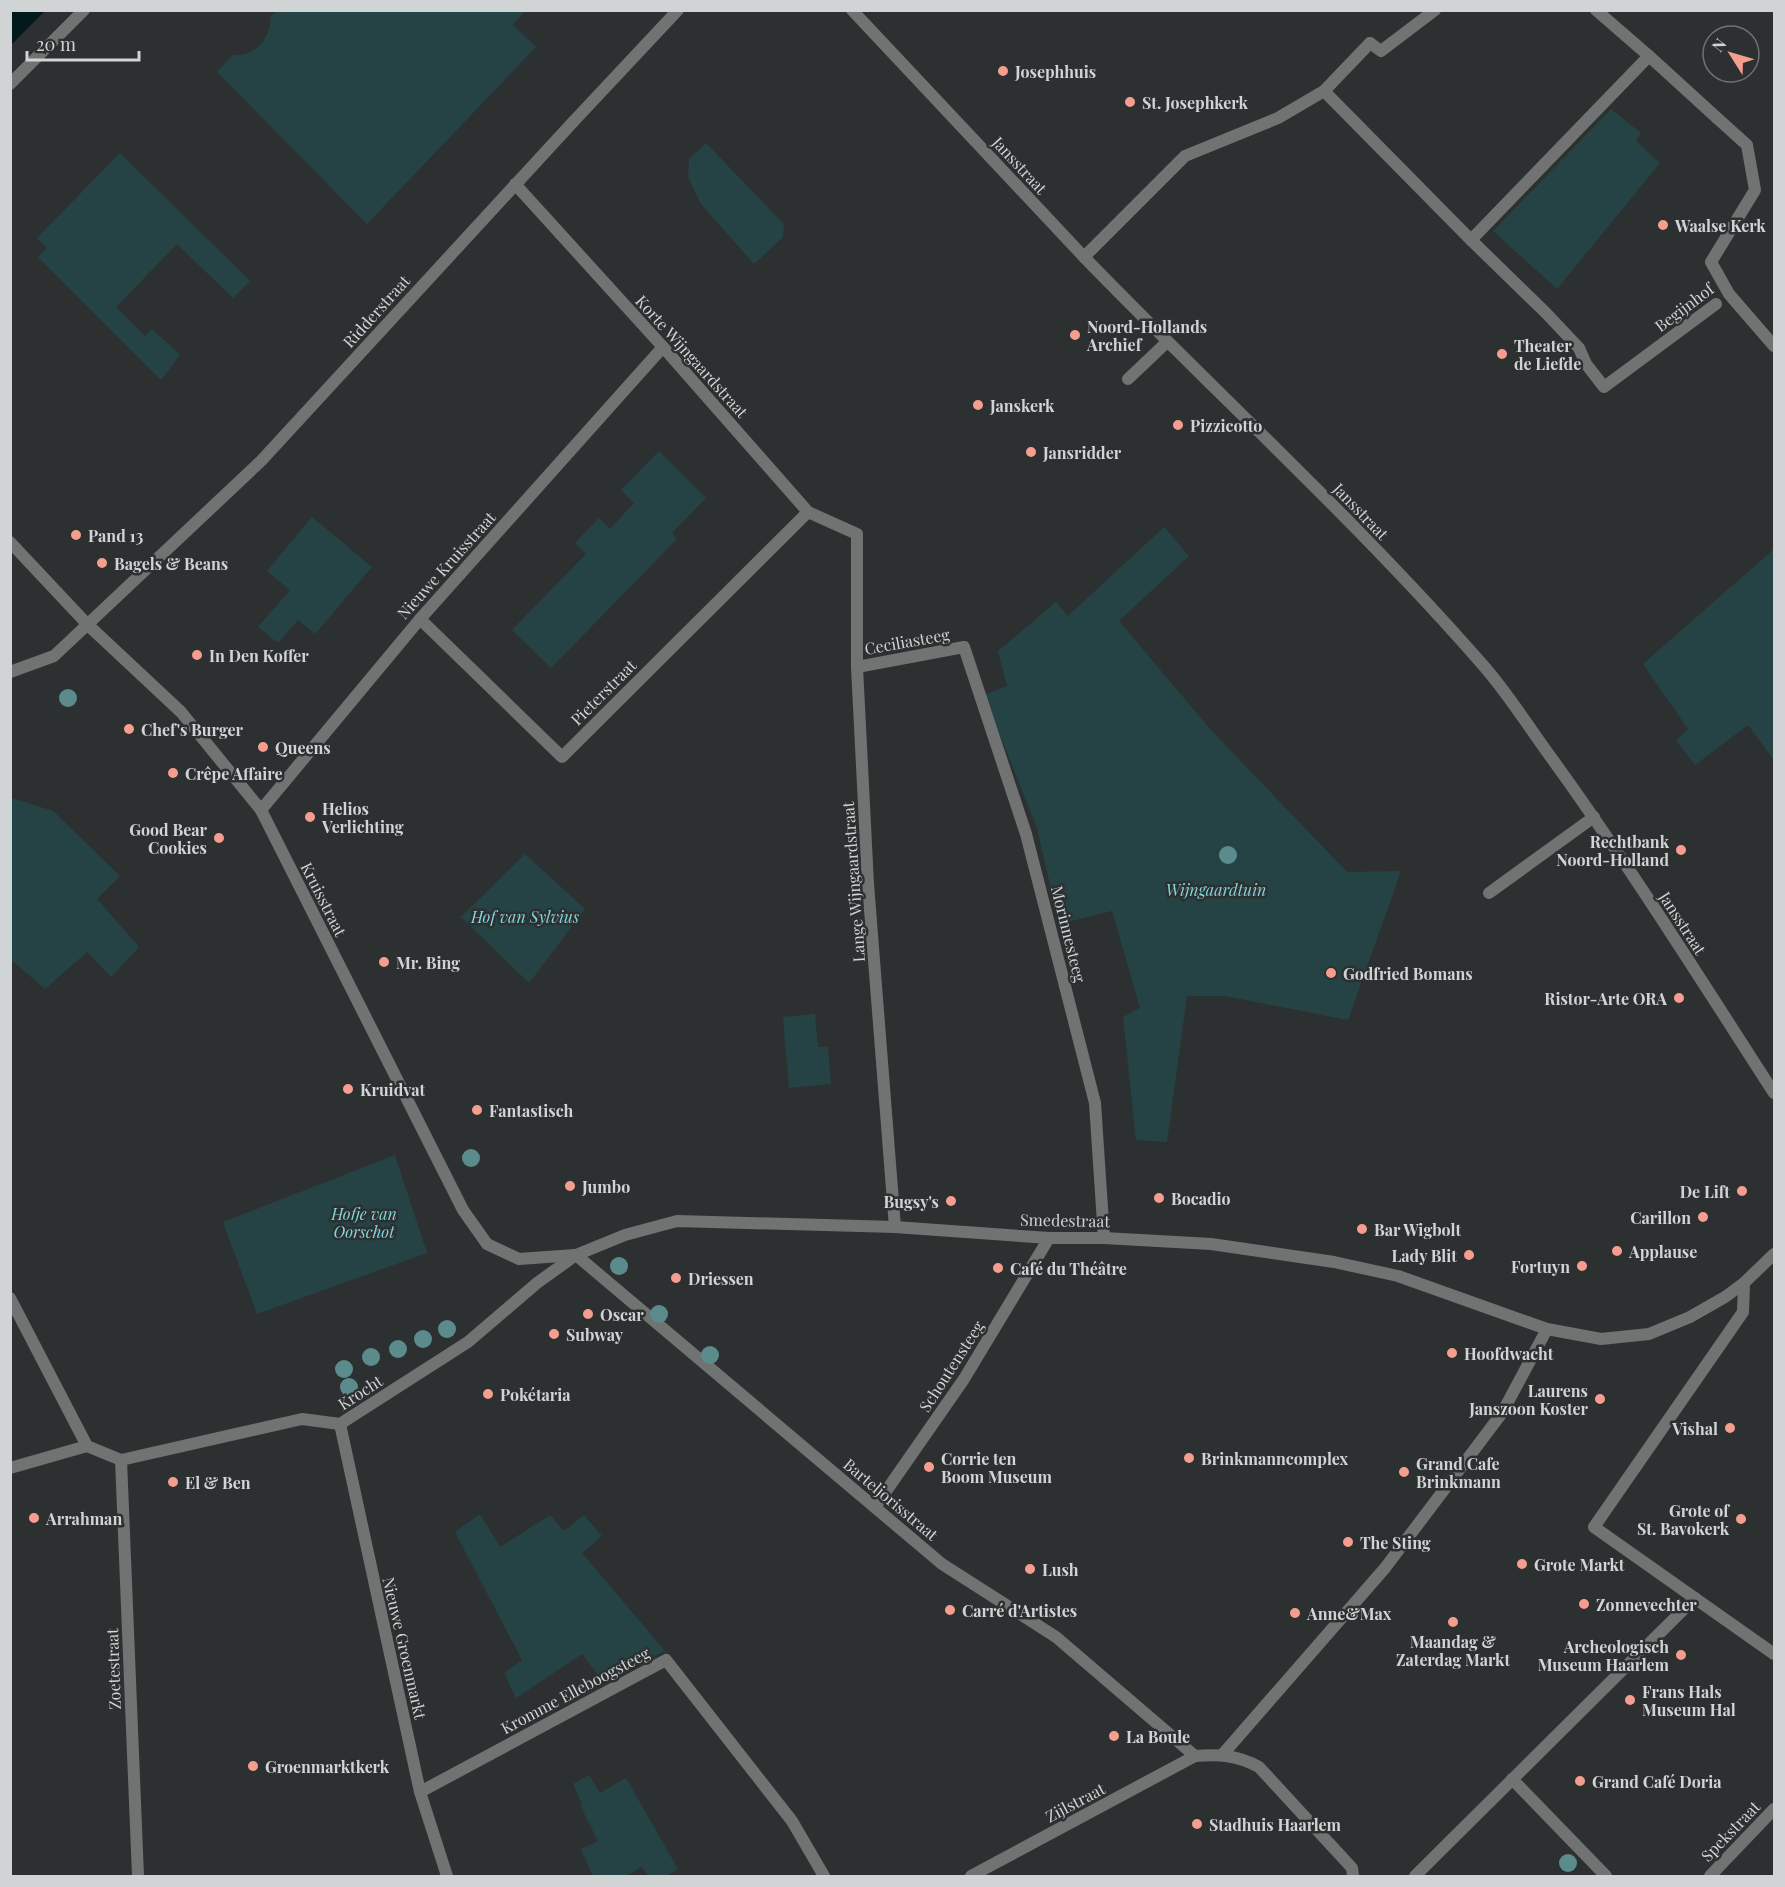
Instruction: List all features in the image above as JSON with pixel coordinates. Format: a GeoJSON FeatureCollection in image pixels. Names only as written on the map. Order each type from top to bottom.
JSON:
{"type":"FeatureCollection","features":[{"type":"Feature","properties":{"kind":"street"},"geometry":{"type":"LineString","coordinates":[[10,84],[84,10]]}},
{"type":"Feature","properties":{"kind":"street","name":"Ridderstraat"},"geometry":{"type":"LineString","coordinates":[[10,672],[54,656],[261,461],[678,10]]}},
{"type":"Feature","properties":{"kind":"street","name":"Jansstraat"},"geometry":{"type":"LineString","coordinates":[[852,10],[1084,257],[1167,342],[1239,409],[1484,665],[1594,817],[1774,1093]]}},
{"type":"Feature","properties":{"kind":"street"},"geometry":{"type":"LineString","coordinates":[[1084,257],[1185,156],[1278,118],[1324,91],[1370,43],[1382,51],[1435,10]]}},
{"type":"Feature","properties":{"kind":"street","name":"Begijnhof"},"geometry":{"type":"LineString","coordinates":[[1324,91],[1579,348],[1586,364],[1604,387],[1729,294],[1711,262],[1755,190],[1747,145],[1596,10]]}},
{"type":"Feature","properties":{"kind":"street"},"geometry":{"type":"LineString","coordinates":[[1471,240],[1649,56]]}},
{"type":"Feature","properties":{"kind":"street","name":"Korte Wijngaardstraat"},"geometry":{"type":"LineString","coordinates":[[515,184],[808,512],[857,534]]}},
{"type":"Feature","properties":{"kind":"street"},"geometry":{"type":"LineString","coordinates":[[1729,294],[1774,346]]}},
{"type":"Feature","properties":{"kind":"street"},"geometry":{"type":"LineString","coordinates":[[1128,379],[1167,342]]}},
{"type":"Feature","properties":{"kind":"street","name":"Nieuwe Kruisstraat"},"geometry":{"type":"LineString","coordinates":[[261,810],[420,619],[663,347]]}},
{"type":"Feature","properties":{"kind":"street","name":"Pieterstraat"},"geometry":{"type":"LineString","coordinates":[[420,619],[562,756],[808,512]]}},
{"type":"Feature","properties":{"kind":"street","name":"Lange Wijngaardstraat"},"geometry":{"type":"LineString","coordinates":[[857,534],[856,667],[868,884],[895,1227]]}},
{"type":"Feature","properties":{"kind":"street","name":"Kruisstraat"},"geometry":{"type":"LineString","coordinates":[[10,542],[88,625],[181,712],[261,810],[463,1210],[487,1244],[519,1259],[576,1255]]}},
{"type":"Feature","properties":{"kind":"street","name":"Ceciliasteeg"},"geometry":{"type":"LineString","coordinates":[[856,667],[964,647]]}},
{"type":"Feature","properties":{"kind":"street","name":"Morinnesteeg"},"geometry":{"type":"LineString","coordinates":[[964,647],[1026,834],[1095,1102],[1104,1238]]}},
{"type":"Feature","properties":{"kind":"street"},"geometry":{"type":"LineString","coordinates":[[1489,893],[1594,817]]}},
{"type":"Feature","properties":{"kind":"street","name":"Smedestraat"},"geometry":{"type":"LineString","coordinates":[[576,1255],[624,1235],[677,1221],[895,1227],[1048,1238],[1104,1238],[1211,1244],[1345,1265],[1398,1276],[1547,1329]]}},
{"type":"Feature","properties":{"kind":"street","name":"Schoutensteeg"},"geometry":{"type":"LineString","coordinates":[[875,1508],[964,1379],[1048,1238]]}},
{"type":"Feature","properties":{"kind":"street"},"geometry":{"type":"LineString","coordinates":[[1223,1754],[1392,1559],[1502,1413],[1547,1329],[1601,1339],[1649,1334],[1690,1317],[1725,1297],[1744,1283],[1774,1254]]}},
{"type":"Feature","properties":{"kind":"street","name":"Krocht"},"geometry":{"type":"LineString","coordinates":[[121,1460],[302,1419],[340,1424],[468,1342],[537,1283],[576,1255]]}},
{"type":"Feature","properties":{"kind":"street","name":"Barteljorisstraat"},"geometry":{"type":"LineString","coordinates":[[576,1255],[942,1564],[1056,1637],[1195,1756]]}},
{"type":"Feature","properties":{"kind":"street"},"geometry":{"type":"LineString","coordinates":[[1744,1283],[1743,1312],[1594,1527],[1774,1654]]}},
{"type":"Feature","properties":{"kind":"street"},"geometry":{"type":"LineString","coordinates":[[10,1298],[87,1446]]}},
{"type":"Feature","properties":{"kind":"street","name":"Nieuwe Groenmarkt"},"geometry":{"type":"LineString","coordinates":[[340,1424],[420,1792],[447,1876]]}},
{"type":"Feature","properties":{"kind":"street"},"geometry":{"type":"LineString","coordinates":[[10,1468],[87,1446],[121,1460]]}},
{"type":"Feature","properties":{"kind":"street","name":"Zoetestraat"},"geometry":{"type":"LineString","coordinates":[[121,1460],[138,1876]]}},
{"type":"Feature","properties":{"kind":"street"},"geometry":{"type":"LineString","coordinates":[[1415,1876],[1695,1598]]}},
{"type":"Feature","properties":{"kind":"street","name":"Kromme Elleboogsteeg"},"geometry":{"type":"LineString","coordinates":[[420,1792],[666,1660],[792,1821],[824,1876]]}},
{"type":"Feature","properties":{"kind":"street"},"geometry":{"type":"LineString","coordinates":[[1195,1756],[1223,1754],[1244,1759],[1259,1767],[1352,1868],[1353,1876]]}},
{"type":"Feature","properties":{"kind":"street","name":"Zijlstraat"},"geometry":{"type":"LineString","coordinates":[[971,1876],[1195,1756]]}},
{"type":"Feature","properties":{"kind":"street"},"geometry":{"type":"LineString","coordinates":[[1512,1779],[1606,1876]]}},
{"type":"Feature","properties":{"kind":"street","name":"Spekstraat"},"geometry":{"type":"LineString","coordinates":[[1710,1876],[1774,1809]]}},
{"type":"Feature","properties":{"kind":"green space"},"geometry":{"type":"Polygon","coordinates":[[[276,11],[525,11],[513,25],[536,47],[367,224],[217,72],[232,55],[248,53],[265,39],[271,16],[276,11]]]}},
{"type":"Feature","properties":{"kind":"green space"},"geometry":{"type":"Polygon","coordinates":[[[1611,109],[1641,133],[1636,141],[1660,163],[1557,289],[1493,231],[1611,109]]]}},
{"type":"Feature","properties":{"kind":"green space"},"geometry":{"type":"Polygon","coordinates":[[[706,143],[784,224],[783,237],[754,264],[701,204],[688,177],[689,159],[706,143]]]}},
{"type":"Feature","properties":{"kind":"green space"},"geometry":{"type":"Polygon","coordinates":[[[120,153],[250,281],[233,298],[177,244],[116,307],[145,336],[152,329],[180,355],[161,380],[38,257],[47,248],[37,238],[120,153]]]}},
{"type":"Feature","properties":{"kind":"green space"},"geometry":{"type":"Polygon","coordinates":[[[659,451],[706,498],[672,533],[677,539],[551,668],[512,630],[586,554],[575,543],[599,518],[610,529],[634,503],[621,490],[659,451]]]}},
{"type":"Feature","properties":{"kind":"green space"},"geometry":{"type":"Polygon","coordinates":[[[312,517],[372,567],[315,634],[298,620],[278,643],[258,627],[290,590],[267,571],[312,517]]]}},
{"type":"Feature","properties":{"kind":"green space","name":"Wijngaardtuin"},"geometry":{"type":"Polygon","coordinates":[[[1164,527],[1189,556],[1119,621],[1210,729],[1347,872],[1401,871],[1348,1020],[1225,996],[1187,996],[1167,1142],[1136,1140],[1123,1017],[1140,1008],[1112,911],[1059,924],[1037,828],[984,695],[1007,686],[998,651],[1056,602],[1068,616],[1164,527]]]}},
{"type":"Feature","properties":{"kind":"green space"},"geometry":{"type":"Polygon","coordinates":[[[1774,549],[1774,760],[1748,725],[1695,765],[1676,740],[1688,729],[1643,664],[1774,549]]]}},
{"type":"Feature","properties":{"kind":"green space"},"geometry":{"type":"Polygon","coordinates":[[[12,798],[53,811],[120,876],[97,899],[139,947],[111,977],[87,952],[45,989],[11,960],[12,798]]]}},
{"type":"Feature","properties":{"kind":"green space","name":"Hof van Sylvius"},"geometry":{"type":"Polygon","coordinates":[[[525,854],[585,909],[529,983],[461,917],[525,854]]]}},
{"type":"Feature","properties":{"kind":"green space"},"geometry":{"type":"Polygon","coordinates":[[[815,1014],[818,1047],[828,1047],[831,1084],[789,1088],[783,1017],[815,1014]]]}},
{"type":"Feature","properties":{"kind":"green space","name":"Hofje van Oorschot"},"geometry":{"type":"Polygon","coordinates":[[[395,1155],[427,1253],[257,1314],[223,1222],[395,1155]]]}},
{"type":"Feature","properties":{"kind":"green space"},"geometry":{"type":"Polygon","coordinates":[[[480,1514],[500,1547],[550,1515],[564,1531],[584,1515],[602,1536],[582,1553],[665,1651],[604,1683],[582,1654],[516,1698],[504,1673],[522,1660],[455,1532],[480,1514]]]}},
{"type":"Feature","properties":{"kind":"green space"},"geometry":{"type":"Polygon","coordinates":[[[589,1775],[600,1793],[626,1778],[678,1869],[666,1876],[648,1876],[642,1867],[625,1876],[593,1876],[581,1849],[598,1841],[580,1805],[582,1804],[573,1784],[589,1775]]]}},
{"type":"Feature","properties":{"kind":"shaded area"},"geometry":{"type":"Polygon","coordinates":[[[11,10],[45,11],[11,45],[11,10]]]}},
{"type":"Feature","properties":{"kind":"place","name":"Josephhuis"},"geometry":{"type":"Point","coordinates":[1003,71]}},
{"type":"Feature","properties":{"kind":"place","name":"St. Josephkerk"},"geometry":{"type":"Point","coordinates":[1130,102]}},
{"type":"Feature","properties":{"kind":"place","name":"Waalse Kerk"},"geometry":{"type":"Point","coordinates":[1663,225]}},
{"type":"Feature","properties":{"kind":"place","name":"Noord-Hollands Archief"},"geometry":{"type":"Point","coordinates":[1075,335]}},
{"type":"Feature","properties":{"kind":"place","name":"Theater de Liefde"},"geometry":{"type":"Point","coordinates":[1502,354]}},
{"type":"Feature","properties":{"kind":"place","name":"Janskerk"},"geometry":{"type":"Point","coordinates":[978,405]}},
{"type":"Feature","properties":{"kind":"place","name":"Pizzicotto"},"geometry":{"type":"Point","coordinates":[1178,425]}},
{"type":"Feature","properties":{"kind":"place","name":"Jansridder"},"geometry":{"type":"Point","coordinates":[1031,452]}},
{"type":"Feature","properties":{"kind":"place","name":"Pand 13"},"geometry":{"type":"Point","coordinates":[76,535]}},
{"type":"Feature","properties":{"kind":"place","name":"Bagels & Beans"},"geometry":{"type":"Point","coordinates":[102,563]}},
{"type":"Feature","properties":{"kind":"place","name":"In Den Koffer"},"geometry":{"type":"Point","coordinates":[197,655]}},
{"type":"Feature","properties":{"kind":"place","name":"Chef's Burger"},"geometry":{"type":"Point","coordinates":[129,729]}},
{"type":"Feature","properties":{"kind":"place","name":"Queens"},"geometry":{"type":"Point","coordinates":[263,747]}},
{"type":"Feature","properties":{"kind":"place","name":"Crêpe Affaire"},"geometry":{"type":"Point","coordinates":[173,773]}},
{"type":"Feature","properties":{"kind":"place","name":"Helios Verlichting"},"geometry":{"type":"Point","coordinates":[310,817]}},
{"type":"Feature","properties":{"kind":"place","name":"Good Bear Cookies"},"geometry":{"type":"Point","coordinates":[219,838]}},
{"type":"Feature","properties":{"kind":"place","name":"Rechtbank Noord-Holland"},"geometry":{"type":"Point","coordinates":[1681,850]}},
{"type":"Feature","properties":{"kind":"place","name":"Mr. Bing"},"geometry":{"type":"Point","coordinates":[384,962]}},
{"type":"Feature","properties":{"kind":"place","name":"Godfried Bomans"},"geometry":{"type":"Point","coordinates":[1331,973]}},
{"type":"Feature","properties":{"kind":"place","name":"Ristor-Arte ORA"},"geometry":{"type":"Point","coordinates":[1679,998]}},
{"type":"Feature","properties":{"kind":"place","name":"Kruidvat"},"geometry":{"type":"Point","coordinates":[348,1089]}},
{"type":"Feature","properties":{"kind":"place","name":"Fantastisch"},"geometry":{"type":"Point","coordinates":[477,1110]}},
{"type":"Feature","properties":{"kind":"place","name":"Jumbo"},"geometry":{"type":"Point","coordinates":[570,1186]}},
{"type":"Feature","properties":{"kind":"place","name":"De Lift"},"geometry":{"type":"Point","coordinates":[1742,1191]}},
{"type":"Feature","properties":{"kind":"place","name":"Bocadio"},"geometry":{"type":"Point","coordinates":[1159,1198]}},
{"type":"Feature","properties":{"kind":"place","name":"Bugsy's"},"geometry":{"type":"Point","coordinates":[951,1201]}},
{"type":"Feature","properties":{"kind":"place","name":"Carillon"},"geometry":{"type":"Point","coordinates":[1703,1217]}},
{"type":"Feature","properties":{"kind":"place","name":"Bar Wigbolt"},"geometry":{"type":"Point","coordinates":[1362,1229]}},
{"type":"Feature","properties":{"kind":"place","name":"Applause"},"geometry":{"type":"Point","coordinates":[1617,1251]}},
{"type":"Feature","properties":{"kind":"place","name":"Lady Blit"},"geometry":{"type":"Point","coordinates":[1469,1255]}},
{"type":"Feature","properties":{"kind":"place","name":"Fortuyn"},"geometry":{"type":"Point","coordinates":[1582,1266]}},
{"type":"Feature","properties":{"kind":"place","name":"Café du Théâtre"},"geometry":{"type":"Point","coordinates":[998,1268]}},
{"type":"Feature","properties":{"kind":"place","name":"Driessen"},"geometry":{"type":"Point","coordinates":[676,1278]}},
{"type":"Feature","properties":{"kind":"place","name":"Oscar"},"geometry":{"type":"Point","coordinates":[588,1314]}},
{"type":"Feature","properties":{"kind":"place","name":"Subway"},"geometry":{"type":"Point","coordinates":[554,1334]}},
{"type":"Feature","properties":{"kind":"place","name":"Hoofdwacht"},"geometry":{"type":"Point","coordinates":[1452,1353]}},
{"type":"Feature","properties":{"kind":"place","name":"Pokétaria"},"geometry":{"type":"Point","coordinates":[488,1394]}},
{"type":"Feature","properties":{"kind":"place","name":"Laurens Janszoon Koster"},"geometry":{"type":"Point","coordinates":[1600,1399]}},
{"type":"Feature","properties":{"kind":"place","name":"Vishal"},"geometry":{"type":"Point","coordinates":[1730,1428]}},
{"type":"Feature","properties":{"kind":"place","name":"Brinkmanncomplex"},"geometry":{"type":"Point","coordinates":[1189,1458]}},
{"type":"Feature","properties":{"kind":"place","name":"Corrie ten Boom Museum"},"geometry":{"type":"Point","coordinates":[929,1467]}},
{"type":"Feature","properties":{"kind":"place","name":"Grand Cafe Brinkmann"},"geometry":{"type":"Point","coordinates":[1404,1472]}},
{"type":"Feature","properties":{"kind":"place","name":"El & Ben"},"geometry":{"type":"Point","coordinates":[173,1482]}},
{"type":"Feature","properties":{"kind":"place","name":"Arrahman"},"geometry":{"type":"Point","coordinates":[34,1518]}},
{"type":"Feature","properties":{"kind":"place","name":"Grote of St. Bavokerk"},"geometry":{"type":"Point","coordinates":[1741,1519]}},
{"type":"Feature","properties":{"kind":"place","name":"The Sting"},"geometry":{"type":"Point","coordinates":[1348,1542]}},
{"type":"Feature","properties":{"kind":"place","name":"Grote Markt"},"geometry":{"type":"Point","coordinates":[1522,1564]}},
{"type":"Feature","properties":{"kind":"place","name":"Lush"},"geometry":{"type":"Point","coordinates":[1030,1569]}},
{"type":"Feature","properties":{"kind":"place","name":"Zonnevechter"},"geometry":{"type":"Point","coordinates":[1584,1604]}},
{"type":"Feature","properties":{"kind":"place","name":"Carré d'Artistes"},"geometry":{"type":"Point","coordinates":[950,1610]}},
{"type":"Feature","properties":{"kind":"place","name":"Anne&Max"},"geometry":{"type":"Point","coordinates":[1295,1613]}},
{"type":"Feature","properties":{"kind":"place","name":"Maandag & Zaterdag Markt"},"geometry":{"type":"Point","coordinates":[1453,1622]}},
{"type":"Feature","properties":{"kind":"place","name":"Archeologisch Museum Haarlem"},"geometry":{"type":"Point","coordinates":[1681,1655]}},
{"type":"Feature","properties":{"kind":"place","name":"Frans Hals Museum Hal"},"geometry":{"type":"Point","coordinates":[1630,1700]}},
{"type":"Feature","properties":{"kind":"place","name":"La Boule"},"geometry":{"type":"Point","coordinates":[1114,1736]}},
{"type":"Feature","properties":{"kind":"place","name":"Groenmarktkerk"},"geometry":{"type":"Point","coordinates":[253,1766]}},
{"type":"Feature","properties":{"kind":"place","name":"Grand Café Doria"},"geometry":{"type":"Point","coordinates":[1580,1781]}},
{"type":"Feature","properties":{"kind":"place","name":"Stadhuis Haarlem"},"geometry":{"type":"Point","coordinates":[1197,1824]}}]}
